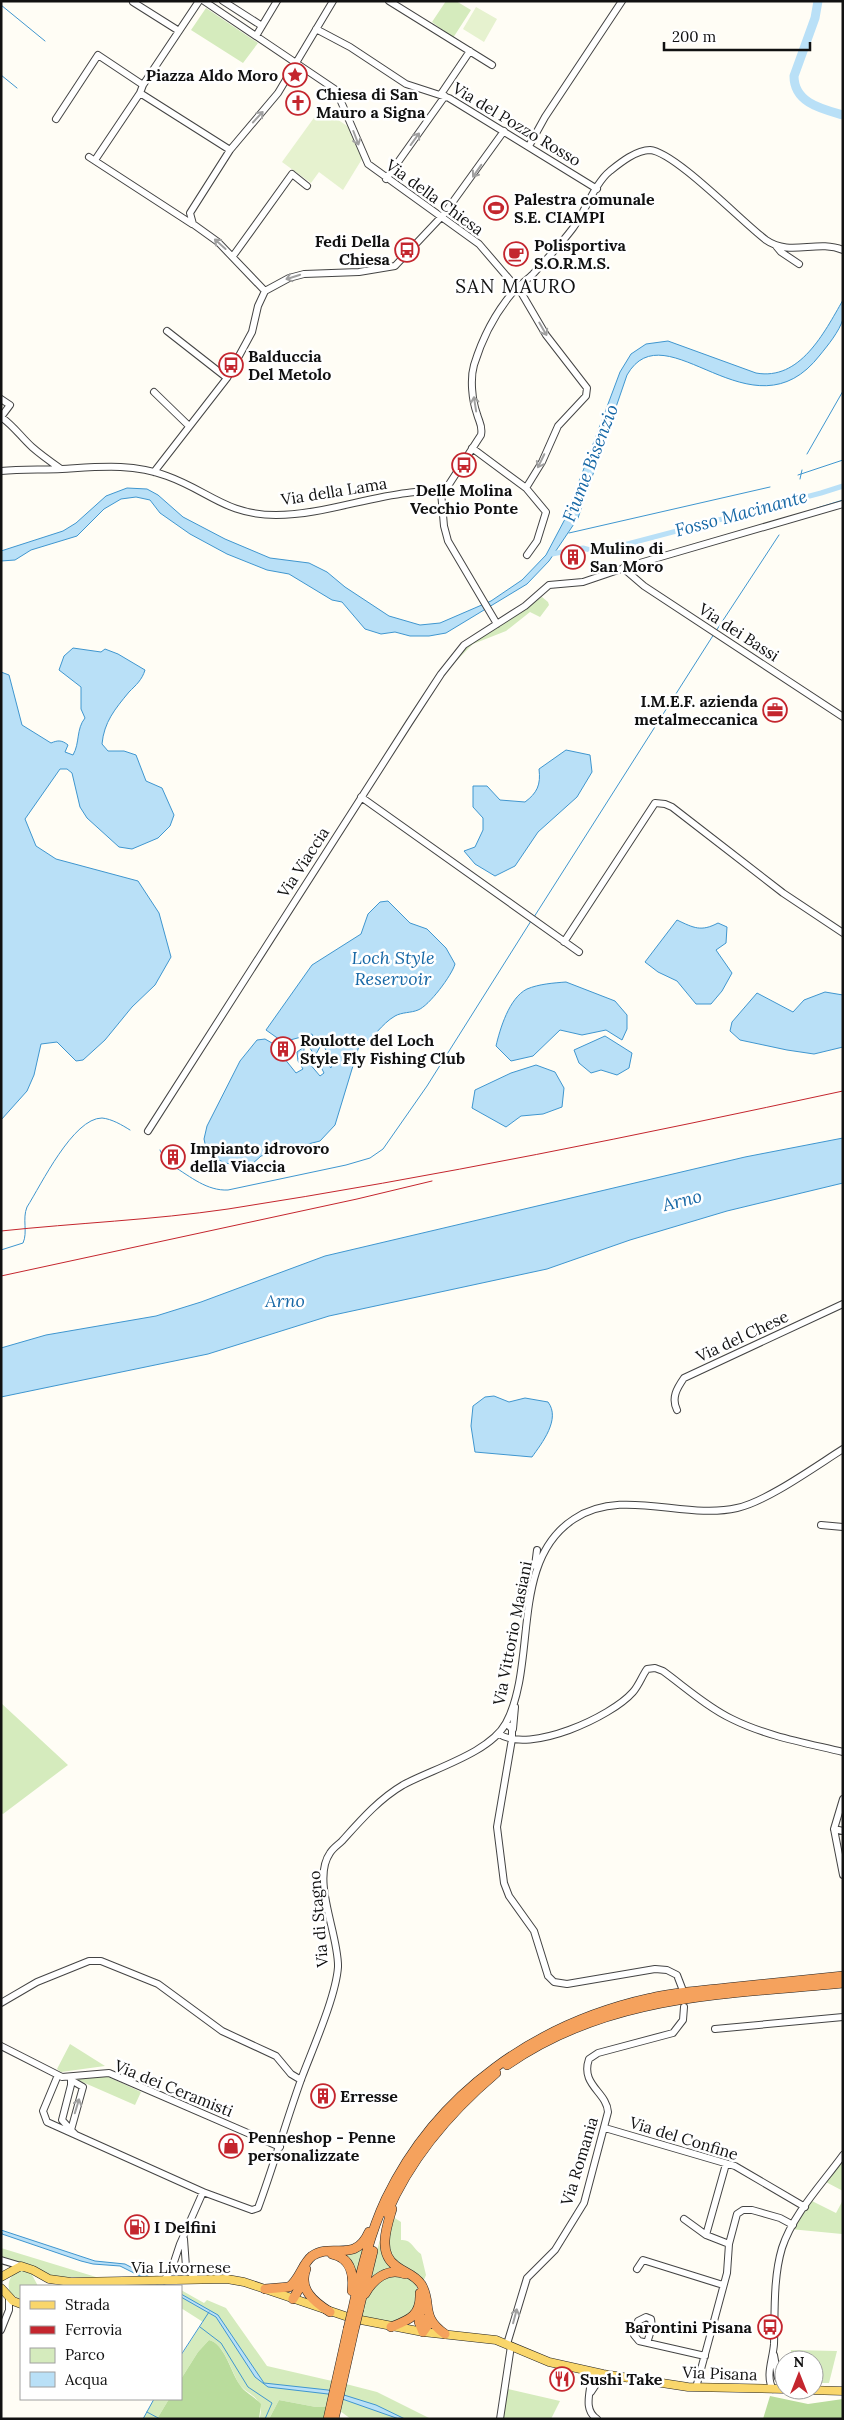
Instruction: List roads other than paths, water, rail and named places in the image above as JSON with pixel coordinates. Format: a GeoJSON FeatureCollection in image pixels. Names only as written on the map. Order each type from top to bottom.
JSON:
{"type":"FeatureCollection","features":[{"type":"Feature","properties":{"kind":"highway"},"geometry":{"type":"LineString","coordinates":[[332,2416],[375,2227],[397,2179],[427,2134],[463,2094],[513,2054],[567,2024],[604,2010],[653,1997],[843,1976]]}},
{"type":"Feature","properties":{"kind":"highway"},"geometry":{"type":"LineString","coordinates":[[356,2306],[381,2226],[399,2188],[431,2138],[464,2101],[508,2065],[559,2034],[607,2015],[655,2003],[843,1983]]}},
{"type":"Feature","properties":{"kind":"highway"},"geometry":{"type":"LineString","coordinates":[[265,2289],[284,2288],[293,2283],[308,2260],[315,2255],[323,2252],[349,2251],[360,2245],[368,2235],[390,2186],[397,2179]]}},
{"type":"Feature","properties":{"kind":"highway"},"geometry":{"type":"LineString","coordinates":[[399,2188],[385,2233],[385,2246],[387,2255],[395,2266],[410,2273],[422,2285],[428,2316],[428,2325],[423,2332]]}},
{"type":"Feature","properties":{"kind":"highway"},"geometry":{"type":"LineString","coordinates":[[294,2299],[302,2288],[306,2269],[315,2257],[326,2254],[339,2256],[352,2271],[356,2306]]}},
{"type":"Feature","properties":{"kind":"highway"},"geometry":{"type":"LineString","coordinates":[[356,2306],[375,2279],[393,2272],[401,2272],[414,2280],[420,2294],[419,2322],[423,2332]]}},
{"type":"Feature","properties":{"kind":"highway"},"geometry":{"type":"LineString","coordinates":[[303,2282],[308,2294],[330,2312]]}},
{"type":"Feature","properties":{"kind":"highway"},"geometry":{"type":"LineString","coordinates":[[293,2283],[294,2299]]}},
{"type":"Feature","properties":{"kind":"highway"},"geometry":{"type":"LineString","coordinates":[[390,2327],[411,2318],[420,2305]]}},
{"type":"Feature","properties":{"kind":"highway"},"geometry":{"type":"LineString","coordinates":[[428,2316],[446,2334]]}},
{"type":"Feature","properties":{"kind":"main road","name":"Via Livornese"},"geometry":{"type":"LineString","coordinates":[[21,2266],[28,2267],[48,2279],[71,2282]]}},
{"type":"Feature","properties":{"kind":"main road"},"geometry":{"type":"LineString","coordinates":[[20,2304],[9,2298],[3,2289],[4,2276],[21,2266]]}},
{"type":"Feature","properties":{"kind":"main road","name":"Via Livornese"},"geometry":{"type":"LineString","coordinates":[[38,2274],[45,2285]]}},
{"type":"Feature","properties":{"kind":"main road","name":"Via Livornese"},"geometry":{"type":"LineString","coordinates":[[52,2285],[71,2282],[227,2279],[265,2289],[345,2316]]}},
{"type":"Feature","properties":{"kind":"main road"},"geometry":{"type":"LineString","coordinates":[[362,2320],[423,2332],[492,2339],[509,2345]]}},
{"type":"Feature","properties":{"kind":"main road","name":"Via Pisana"},"geometry":{"type":"LineString","coordinates":[[509,2345],[544,2360],[603,2374],[688,2387],[774,2389]]}},
{"type":"Feature","properties":{"kind":"main road"},"geometry":{"type":"LineString","coordinates":[[824,2390],[843,2391]]}},
{"type":"Feature","properties":{"kind":"street"},"geometry":{"type":"LineString","coordinates":[[199,1],[142,84],[140,93],[92,158],[194,224],[218,242],[265,291]]}},
{"type":"Feature","properties":{"kind":"street","name":"Via della Chiesa"},"geometry":{"type":"LineString","coordinates":[[204,1],[338,92],[366,161],[386,178],[476,242],[532,310],[546,335],[588,391],[585,397],[558,426],[542,462],[526,488]]}},
{"type":"Feature","properties":{"kind":"street"},"geometry":{"type":"LineString","coordinates":[[223,1],[262,26]]}},
{"type":"Feature","properties":{"kind":"street"},"geometry":{"type":"LineString","coordinates":[[256,36],[277,1]]}},
{"type":"Feature","properties":{"kind":"street"},"geometry":{"type":"LineString","coordinates":[[194,224],[190,214],[194,204],[230,150],[278,93],[333,1]]}},
{"type":"Feature","properties":{"kind":"street"},"geometry":{"type":"LineString","coordinates":[[390,1],[492,65]]}},
{"type":"Feature","properties":{"kind":"street"},"geometry":{"type":"LineString","coordinates":[[528,146],[548,112],[622,1]]}},
{"type":"Feature","properties":{"kind":"street"},"geometry":{"type":"LineString","coordinates":[[133,2],[179,31]]}},
{"type":"Feature","properties":{"kind":"street","name":"Via del Pozzo Rosso"},"geometry":{"type":"LineString","coordinates":[[316,29],[350,47],[406,84],[443,95],[597,189]]}},
{"type":"Feature","properties":{"kind":"street"},"geometry":{"type":"LineString","coordinates":[[386,178],[443,95],[470,51]]}},
{"type":"Feature","properties":{"kind":"street"},"geometry":{"type":"LineString","coordinates":[[56,119],[98,55],[142,84]]}},
{"type":"Feature","properties":{"kind":"street"},"geometry":{"type":"LineString","coordinates":[[140,93],[230,150]]}},
{"type":"Feature","properties":{"kind":"street"},"geometry":{"type":"LineString","coordinates":[[154,472],[228,378],[252,332],[258,306],[265,291],[284,280],[304,274],[362,272],[392,267],[441,217],[504,131]]}},
{"type":"Feature","properties":{"kind":"street"},"geometry":{"type":"LineString","coordinates":[[496,622],[448,541],[444,526],[441,492],[480,437],[482,427],[475,408],[472,384],[474,367],[488,331],[516,289],[532,275],[575,226],[609,171],[635,154],[648,150],[657,152],[670,159],[781,252],[799,264]]}},
{"type":"Feature","properties":{"kind":"street"},"geometry":{"type":"LineString","coordinates":[[233,256],[292,174],[307,186]]}},
{"type":"Feature","properties":{"kind":"street"},"geometry":{"type":"LineString","coordinates":[[776,246],[791,248],[820,245],[843,250]]}},
{"type":"Feature","properties":{"kind":"street"},"geometry":{"type":"LineString","coordinates":[[167,331],[228,378]]}},
{"type":"Feature","properties":{"kind":"street"},"geometry":{"type":"LineString","coordinates":[[154,392],[189,426]]}},
{"type":"Feature","properties":{"kind":"street"},"geometry":{"type":"LineString","coordinates":[[1,399],[10,405],[1,417],[12,424],[14,430],[35,450],[61,469]]}},
{"type":"Feature","properties":{"kind":"street"},"geometry":{"type":"LineString","coordinates":[[472,448],[526,488],[546,512],[537,541],[527,555]]}},
{"type":"Feature","properties":{"kind":"street","name":"Via della Lama"},"geometry":{"type":"LineString","coordinates":[[1,470],[61,469],[109,465],[154,472],[193,488],[225,506],[260,514],[284,515],[387,496],[430,491],[441,492]]}},
{"type":"Feature","properties":{"kind":"street","name":"Via Viaccia"},"geometry":{"type":"LineString","coordinates":[[148,1131],[441,674],[469,641],[496,622],[525,606],[549,585],[578,584],[623,568],[843,504]]}},
{"type":"Feature","properties":{"kind":"street","name":"Via dei Bassi"},"geometry":{"type":"LineString","coordinates":[[623,568],[644,586],[843,716]]}},
{"type":"Feature","properties":{"kind":"street"},"geometry":{"type":"LineString","coordinates":[[361,797],[539,926],[579,952]]}},
{"type":"Feature","properties":{"kind":"street"},"geometry":{"type":"LineString","coordinates":[[564,942],[655,803],[672,807],[783,893],[843,934]]}},
{"type":"Feature","properties":{"kind":"street","name":"Via del Chese"},"geometry":{"type":"LineString","coordinates":[[677,1410],[674,1403],[676,1391],[684,1378],[843,1304]]}},
{"type":"Feature","properties":{"kind":"street","name":"Via Vittorio Masiani"},"geometry":{"type":"LineString","coordinates":[[506,1723],[516,1696],[535,1570],[548,1544],[573,1519],[588,1512],[615,1505],[717,1510],[738,1508],[757,1501],[843,1449]]}},
{"type":"Feature","properties":{"kind":"street"},"geometry":{"type":"LineString","coordinates":[[821,1525],[843,1527]]}},
{"type":"Feature","properties":{"kind":"street"},"geometry":{"type":"LineString","coordinates":[[535,1570],[537,1550]]}},
{"type":"Feature","properties":{"kind":"street"},"geometry":{"type":"LineString","coordinates":[[499,1734],[534,1739],[564,1732],[590,1720],[623,1700],[632,1692],[647,1669],[655,1668],[663,1671],[723,1714],[739,1723],[772,1734],[843,1752]]}},
{"type":"Feature","properties":{"kind":"street"},"geometry":{"type":"LineString","coordinates":[[516,1696],[512,1736],[497,1827],[504,1884],[509,1896],[534,1930],[550,1980],[560,1984],[575,1984],[661,1969],[677,1975],[682,1988]]}},
{"type":"Feature","properties":{"kind":"street"},"geometry":{"type":"LineString","coordinates":[[506,1723],[512,1736]]}},
{"type":"Feature","properties":{"kind":"street","name":"Via di Stagno"},"geometry":{"type":"LineString","coordinates":[[203,2192],[252,2210],[258,2208],[334,1986],[338,1967],[336,1943],[324,1880],[326,1861],[331,1852],[363,1817],[402,1786],[477,1749],[499,1734],[506,1723]]}},
{"type":"Feature","properties":{"kind":"street"},"geometry":{"type":"LineString","coordinates":[[843,1799],[834,1828],[843,1875]]}},
{"type":"Feature","properties":{"kind":"street"},"geometry":{"type":"LineString","coordinates":[[834,1828],[843,1831]]}},
{"type":"Feature","properties":{"kind":"street"},"geometry":{"type":"LineString","coordinates":[[1,2003],[37,1982],[89,1961],[101,1961],[158,1984],[222,2031],[276,2056],[291,2074],[301,2080]]}},
{"type":"Feature","properties":{"kind":"street","name":"Via Romania"},"geometry":{"type":"LineString","coordinates":[[500,2419],[509,2345],[522,2288],[532,2271],[555,2250],[578,2216],[584,2203],[604,2128],[607,2104],[594,2090],[587,2069],[589,2059],[593,2056],[673,2033],[683,2020],[684,2007]]}},
{"type":"Feature","properties":{"kind":"street"},"geometry":{"type":"LineString","coordinates":[[715,2029],[843,2017]]}},
{"type":"Feature","properties":{"kind":"street","name":"Via dei Ceramisti"},"geometry":{"type":"LineString","coordinates":[[1,2046],[58,2075],[70,2078],[109,2073],[280,2147]]}},
{"type":"Feature","properties":{"kind":"street"},"geometry":{"type":"LineString","coordinates":[[58,2075],[43,2111],[47,2122],[203,2192],[171,2272],[161,2280]]}},
{"type":"Feature","properties":{"kind":"street"},"geometry":{"type":"LineString","coordinates":[[71,2130],[83,2087],[70,2078],[62,2120],[71,2130],[78,2136]]}},
{"type":"Feature","properties":{"kind":"street","name":"Via del Confine"},"geometry":{"type":"LineString","coordinates":[[604,2128],[742,2169],[805,2207]]}},
{"type":"Feature","properties":{"kind":"street"},"geometry":{"type":"LineString","coordinates":[[774,2389],[769,2379],[780,2259],[793,2225],[843,2155]]}},
{"type":"Feature","properties":{"kind":"street"},"geometry":{"type":"LineString","coordinates":[[706,2235],[726,2164]]}},
{"type":"Feature","properties":{"kind":"street"},"geometry":{"type":"LineString","coordinates":[[697,2384],[727,2273],[729,2244],[736,2216],[743,2210],[765,2213],[793,2225]]}},
{"type":"Feature","properties":{"kind":"street"},"geometry":{"type":"LineString","coordinates":[[684,2219],[706,2235],[729,2244]]}},
{"type":"Feature","properties":{"kind":"street"},"geometry":{"type":"LineString","coordinates":[[184,2236],[183,2246],[186,2267],[196,2279]]}},
{"type":"Feature","properties":{"kind":"street"},"geometry":{"type":"LineString","coordinates":[[1,2260],[21,2266]]}},
{"type":"Feature","properties":{"kind":"street"},"geometry":{"type":"LineString","coordinates":[[637,2269],[642,2260],[723,2285]]}},
{"type":"Feature","properties":{"kind":"street"},"geometry":{"type":"LineString","coordinates":[[1,2267],[4,2276]]}},
{"type":"Feature","properties":{"kind":"street"},"geometry":{"type":"LineString","coordinates":[[180,2280],[186,2267]]}},
{"type":"Feature","properties":{"kind":"street"},"geometry":{"type":"LineString","coordinates":[[2,2329],[7,2316],[9,2298]]}},
{"type":"Feature","properties":{"kind":"street"},"geometry":{"type":"LineString","coordinates":[[7,2316],[20,2305]]}},
{"type":"Feature","properties":{"kind":"street"},"geometry":{"type":"LineString","coordinates":[[647,2343],[704,2356]]}},
{"type":"Feature","properties":{"kind":"street"},"geometry":{"type":"LineString","coordinates":[[773,2349],[774,2355]]}},
{"type":"Feature","properties":{"kind":"street"},"geometry":{"type":"LineString","coordinates":[[591,2372],[588,2409],[597,2419]]}},
{"type":"Feature","properties":{"kind":"street"},"geometry":{"type":"LineString","coordinates":[[590,2393],[603,2374]]}},
{"type":"Feature","properties":{"kind":"street"},"geometry":{"type":"LineString","coordinates":[[760,2388],[769,2379]]}},
{"type":"Feature","properties":{"kind":"water"},"geometry":{"type":"Polygon","coordinates":[[[843,300],[843,319],[841,324],[830,343],[820,355],[794,378],[767,386],[739,382],[687,362],[664,356],[644,358],[627,375],[578,518],[549,561],[527,584],[446,633],[429,636],[410,636],[395,632],[381,634],[365,629],[342,602],[332,600],[289,574],[267,570],[227,554],[190,534],[160,513],[150,500],[136,497],[121,499],[104,509],[77,536],[31,550],[15,560],[1,561],[1,551],[63,531],[76,523],[106,496],[127,488],[147,489],[158,495],[183,517],[225,539],[270,558],[309,563],[327,572],[345,587],[389,616],[420,625],[440,623],[491,601],[522,580],[546,555],[565,519],[620,372],[631,354],[646,344],[668,341],[756,373],[772,374],[785,370],[809,352],[819,340],[843,300]]]}},
{"type":"Feature","properties":{"kind":"water"},"geometry":{"type":"Polygon","coordinates":[[[73,648],[101,652],[105,649],[118,654],[145,670],[140,680],[111,716],[105,729],[102,744],[108,751],[124,751],[136,755],[146,781],[162,788],[174,815],[170,826],[158,838],[132,849],[119,847],[87,818],[80,807],[72,773],[67,769],[60,769],[25,819],[36,846],[56,859],[138,881],[159,913],[171,957],[155,985],[132,1007],[105,1040],[83,1060],[76,1061],[57,1042],[41,1044],[34,1075],[27,1091],[1,1120],[1,672],[9,675],[22,725],[51,743],[64,742],[68,745],[65,752],[73,755],[77,746],[80,727],[85,718],[81,709],[81,687],[59,670],[64,656],[73,648]]]}},
{"type":"Feature","properties":{"kind":"water"},"geometry":{"type":"Polygon","coordinates":[[[566,750],[590,755],[592,772],[577,797],[538,832],[515,866],[495,876],[475,864],[464,851],[475,847],[483,830],[483,818],[473,807],[473,786],[487,786],[500,800],[525,802],[533,795],[537,788],[539,769],[566,750]]]}},
{"type":"Feature","properties":{"kind":"water","name":"Loch Style Reservoir"},"geometry":{"type":"Polygon","coordinates":[[[388,901],[410,923],[427,929],[446,948],[455,964],[445,982],[434,997],[423,1007],[395,1016],[359,1046],[335,1125],[320,1141],[261,1156],[251,1165],[244,1166],[225,1163],[211,1156],[206,1148],[204,1139],[207,1126],[240,1061],[257,1040],[265,1039],[272,1043],[296,1073],[303,1069],[298,1061],[297,1052],[304,1047],[304,1055],[307,1058],[311,1054],[314,1057],[309,1063],[320,1076],[324,1073],[321,1067],[323,1064],[326,1063],[331,1068],[332,1055],[325,1049],[327,1044],[325,1042],[321,1045],[315,1056],[308,1045],[314,1039],[312,1034],[283,1042],[266,1030],[312,965],[361,934],[368,914],[380,902],[388,901]]]}},
{"type":"Feature","properties":{"kind":"water"},"geometry":{"type":"Polygon","coordinates":[[[677,920],[698,928],[718,923],[727,927],[726,943],[716,950],[732,973],[722,991],[711,1004],[696,1004],[677,981],[658,972],[645,962],[677,920]]]}},
{"type":"Feature","properties":{"kind":"water"},"geometry":{"type":"Polygon","coordinates":[[[566,982],[615,1001],[627,1015],[627,1029],[622,1040],[606,1030],[582,1035],[560,1030],[533,1056],[511,1061],[496,1046],[506,1014],[515,999],[532,987],[566,982]]]}},
{"type":"Feature","properties":{"kind":"water"},"geometry":{"type":"Polygon","coordinates":[[[825,992],[843,995],[843,1047],[814,1054],[740,1040],[730,1031],[732,1022],[757,993],[793,1012],[804,1000],[825,992]]]}},
{"type":"Feature","properties":{"kind":"water"},"geometry":{"type":"Polygon","coordinates":[[[605,1036],[632,1053],[629,1068],[617,1075],[601,1070],[591,1073],[579,1063],[574,1050],[605,1036]]]}},
{"type":"Feature","properties":{"kind":"water"},"geometry":{"type":"Polygon","coordinates":[[[536,1065],[555,1072],[564,1088],[562,1107],[543,1114],[521,1116],[506,1127],[472,1108],[475,1090],[511,1073],[536,1065]]]}},
{"type":"Feature","properties":{"kind":"water","name":"Arno"},"geometry":{"type":"Polygon","coordinates":[[[843,1138],[843,1183],[727,1211],[630,1240],[547,1269],[329,1316],[208,1354],[1,1397],[1,1348],[46,1335],[156,1316],[201,1302],[325,1256],[745,1157],[843,1138]]]}},
{"type":"Feature","properties":{"kind":"water"},"geometry":{"type":"Polygon","coordinates":[[[494,1396],[509,1402],[525,1398],[548,1402],[552,1416],[549,1431],[532,1457],[475,1452],[471,1426],[473,1406],[485,1397],[494,1396]]]}},
{"type":"Feature","properties":{"kind":"water"},"geometry":{"type":"Polygon","coordinates":[[[1,2230],[95,2261],[125,2264],[165,2285],[158,2285],[120,2266],[81,2261],[2,2234],[1,2230]]]}},
{"type":"Feature","properties":{"kind":"water"},"geometry":{"type":"Polygon","coordinates":[[[182,2295],[218,2315],[264,2383],[328,2390],[376,2405],[405,2419],[399,2419],[328,2394],[268,2387],[255,2377],[216,2317],[182,2298],[182,2295]]]}},
{"type":"Feature","properties":{"kind":"waterway","name":"Fiume Bisenzio"},"geometry":{"type":"LineString","coordinates":[[818,1],[815,18],[794,76],[795,85],[804,99],[818,107],[843,115]]}},
{"type":"Feature","properties":{"kind":"waterway"},"geometry":{"type":"LineString","coordinates":[[1,5],[45,41]]}},
{"type":"Feature","properties":{"kind":"waterway"},"geometry":{"type":"LineString","coordinates":[[1,75],[17,88]]}},
{"type":"Feature","properties":{"kind":"waterway"},"geometry":{"type":"LineString","coordinates":[[807,454],[843,391]]}},
{"type":"Feature","properties":{"kind":"waterway"},"geometry":{"type":"LineString","coordinates":[[798,475],[843,460]]}},
{"type":"Feature","properties":{"kind":"waterway"},"geometry":{"type":"LineString","coordinates":[[800,479],[802,470]]}},
{"type":"Feature","properties":{"kind":"waterway","name":"Fosso Macinante"},"geometry":{"type":"LineString","coordinates":[[552,554],[583,548],[597,552],[843,486]]}},
{"type":"Feature","properties":{"kind":"waterway"},"geometry":{"type":"LineString","coordinates":[[569,533],[770,487]]}},
{"type":"Feature","properties":{"kind":"waterway"},"geometry":{"type":"LineString","coordinates":[[817,508],[843,500]]}},
{"type":"Feature","properties":{"kind":"waterway"},"geometry":{"type":"LineString","coordinates":[[716,631],[779,535]]}},
{"type":"Feature","properties":{"kind":"waterway"},"geometry":{"type":"LineString","coordinates":[[534,917],[714,634]]}},
{"type":"Feature","properties":{"kind":"waterway"},"geometry":{"type":"LineString","coordinates":[[173,1166],[206,1186],[228,1190],[346,1165],[370,1158],[383,1149],[427,1086],[531,921]]}},
{"type":"Feature","properties":{"kind":"waterway"},"geometry":{"type":"LineString","coordinates":[[1,1250],[23,1243],[27,1207],[59,1154],[80,1129],[91,1121],[102,1118],[113,1121],[130,1130]]}},
{"type":"Feature","properties":{"kind":"waterway"},"geometry":{"type":"LineString","coordinates":[[160,1150],[165,1161]]}},
{"type":"Feature","properties":{"kind":"waterway"},"geometry":{"type":"LineString","coordinates":[[182,2353],[209,2312]]}},
{"type":"Feature","properties":{"kind":"waterway"},"geometry":{"type":"LineString","coordinates":[[200,2327],[221,2343],[248,2387],[272,2403],[265,2419]]}},
{"type":"Feature","properties":{"kind":"waterway"},"geometry":{"type":"LineString","coordinates":[[143,2419],[153,2400]]}},
{"type":"Feature","properties":{"kind":"waterway"},"geometry":{"type":"LineString","coordinates":[[147,2412],[160,2419]]}},
{"type":"Feature","properties":{"kind":"railway"},"geometry":{"type":"LineString","coordinates":[[1,1231],[200,1213],[305,1197],[690,1124],[843,1091]]}},
{"type":"Feature","properties":{"kind":"railway"},"geometry":{"type":"LineString","coordinates":[[1,1276],[432,1181]]}},
{"type":"Feature","properties":{"kind":"place","name":"Piazza Aldo Moro"},"geometry":{"type":"Point","coordinates":[295,75]}},
{"type":"Feature","properties":{"kind":"place","name":"Chiesa di San Mauro a Signa"},"geometry":{"type":"Point","coordinates":[298,103]}},
{"type":"Feature","properties":{"kind":"place","name":"Palestra comunale S.E. CIAMPI"},"geometry":{"type":"Point","coordinates":[496,208]}},
{"type":"Feature","properties":{"kind":"place","name":"Fedi Della Chiesa"},"geometry":{"type":"Point","coordinates":[407,250]}},
{"type":"Feature","properties":{"kind":"place","name":"Polisportiva S.O.R.M.S."},"geometry":{"type":"Point","coordinates":[516,254]}},
{"type":"Feature","properties":{"kind":"place","name":"Balduccia Del Metolo"},"geometry":{"type":"Point","coordinates":[231,365]}},
{"type":"Feature","properties":{"kind":"place","name":"Delle Molina Vecchio Ponte"},"geometry":{"type":"Point","coordinates":[464,465]}},
{"type":"Feature","properties":{"kind":"place","name":"Mulino di San Moro"},"geometry":{"type":"Point","coordinates":[573,557]}},
{"type":"Feature","properties":{"kind":"place","name":"I.M.E.F. azienda metalmeccanica"},"geometry":{"type":"Point","coordinates":[775,710]}},
{"type":"Feature","properties":{"kind":"place","name":"Roulotte del Loch Style Fly Fishing Club"},"geometry":{"type":"Point","coordinates":[283,1049]}},
{"type":"Feature","properties":{"kind":"place","name":"Impianto idrovoro della Viaccia"},"geometry":{"type":"Point","coordinates":[173,1157]}},
{"type":"Feature","properties":{"kind":"place","name":"Erresse"},"geometry":{"type":"Point","coordinates":[323,2096]}},
{"type":"Feature","properties":{"kind":"place","name":"Penneshop - Penne personalizzate"},"geometry":{"type":"Point","coordinates":[231,2146]}},
{"type":"Feature","properties":{"kind":"place","name":"I Delfini"},"geometry":{"type":"Point","coordinates":[137,2227]}},
{"type":"Feature","properties":{"kind":"place","name":"Barontini Pisana"},"geometry":{"type":"Point","coordinates":[770,2327]}},
{"type":"Feature","properties":{"kind":"place","name":"Sushi Take"},"geometry":{"type":"Point","coordinates":[562,2379]}},
{"type":"Feature","properties":{"kind":"district","name":"SAN MAURO"},"geometry":{"type":"Point","coordinates":[516,286]}}]}
